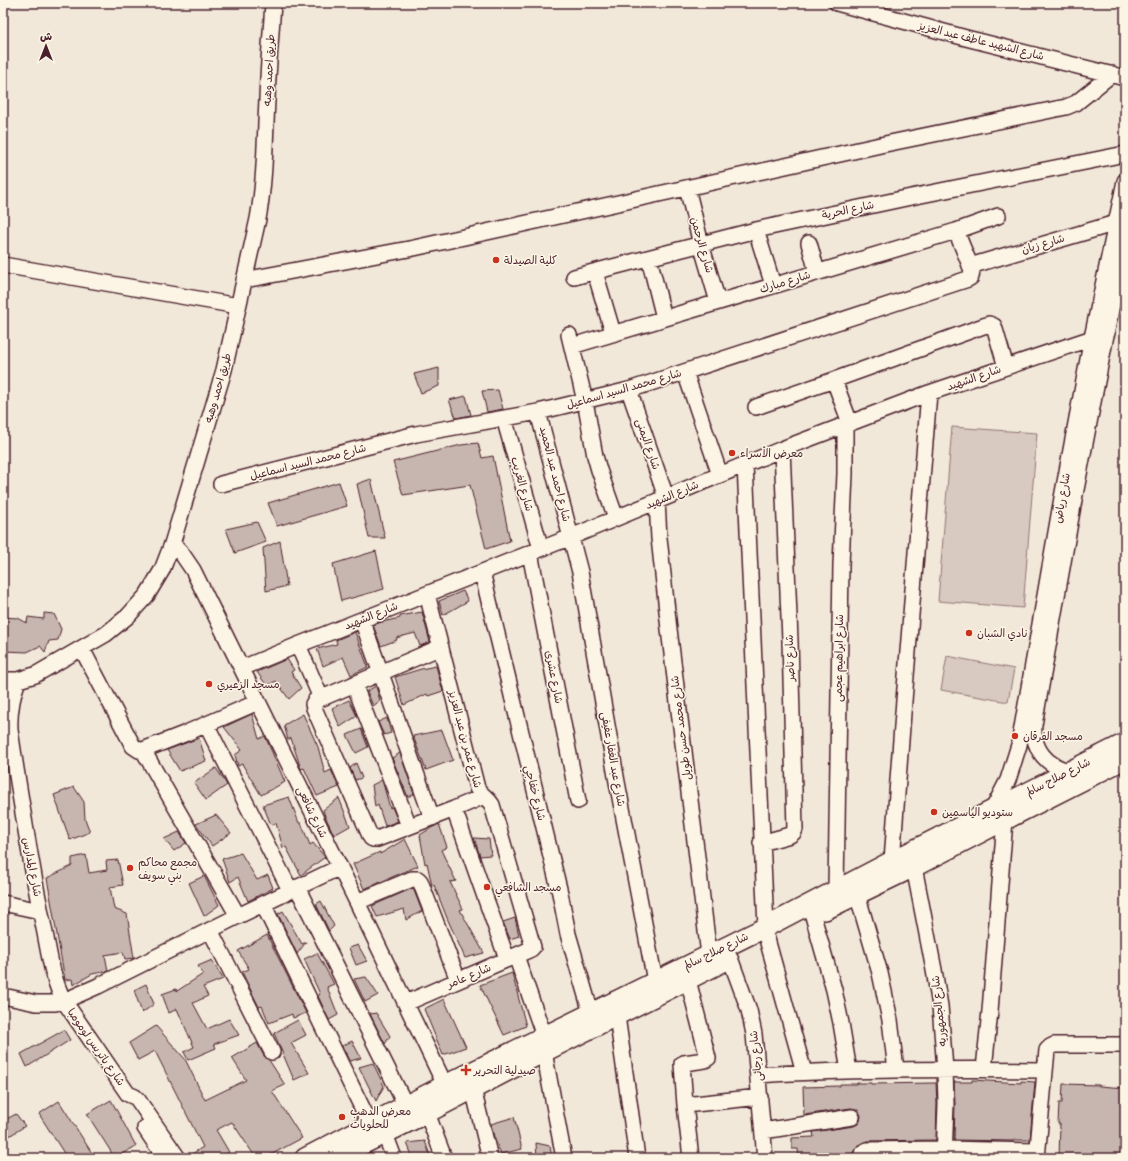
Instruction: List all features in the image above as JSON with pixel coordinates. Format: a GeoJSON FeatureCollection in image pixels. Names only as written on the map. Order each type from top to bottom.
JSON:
{"type":"FeatureCollection","features":[{"type":"Feature","properties":{"kind":"main road","name":"شارع صلاح سالم"},"geometry":{"type":"LineString","coordinates":[[305,1158],[378,1129],[427,1113],[473,1089],[591,1013],[709,955],[812,916],[914,867],[1069,771],[1125,743]]}},
{"type":"Feature","properties":{"kind":"main road","name":"شارع صلاح سالم"},"geometry":{"type":"LineString","coordinates":[[339,1157],[378,1129],[406,1106],[445,1085],[617,1016],[730,958],[766,933],[836,890],[892,861],[1125,759]]}},
{"type":"Feature","properties":{"kind":"street","name":"طريق احمد وهبه"},"geometry":{"type":"LineString","coordinates":[[3,680],[18,680],[35,674],[106,634],[128,616],[147,595],[162,570],[172,544],[224,370],[258,219],[263,186],[273,3]]}},
{"type":"Feature","properties":{"kind":"street","name":"شارع الشهيد عاطف عبد العزيز"},"geometry":{"type":"LineString","coordinates":[[837,3],[966,38],[1118,76]]}},
{"type":"Feature","properties":{"kind":"street"},"geometry":{"type":"LineString","coordinates":[[244,280],[414,248],[885,144],[1066,107],[1076,104],[1118,76]]}},
{"type":"Feature","properties":{"kind":"street","name":"شارع الحرية"},"geometry":{"type":"LineString","coordinates":[[574,277],[756,230],[919,195],[1125,154]]}},
{"type":"Feature","properties":{"kind":"street","name":"شارع الرحمن"},"geometry":{"type":"LineString","coordinates":[[687,188],[718,302]]}},
{"type":"Feature","properties":{"kind":"street","name":"شارع رياض"},"geometry":{"type":"LineString","coordinates":[[998,815],[1019,745],[1038,668],[1068,499],[1092,338],[1124,190]]}},
{"type":"Feature","properties":{"kind":"street","name":"شارع مبارك"},"geometry":{"type":"LineString","coordinates":[[585,401],[571,340],[613,333],[998,216]]}},
{"type":"Feature","properties":{"kind":"street","name":"شارع زيان"},"geometry":{"type":"LineString","coordinates":[[970,266],[1116,223]]}},
{"type":"Feature","properties":{"kind":"street"},"geometry":{"type":"LineString","coordinates":[[756,230],[773,285]]}},
{"type":"Feature","properties":{"kind":"street"},"geometry":{"type":"LineString","coordinates":[[956,230],[970,266]]}},
{"type":"Feature","properties":{"kind":"street","name":"شارع رياض"},"geometry":{"type":"LineString","coordinates":[[1068,499],[1107,333],[1125,237]]}},
{"type":"Feature","properties":{"kind":"street"},"geometry":{"type":"LineString","coordinates":[[809,243],[817,272]]}},
{"type":"Feature","properties":{"kind":"street"},"geometry":{"type":"LineString","coordinates":[[649,258],[664,318]]}},
{"type":"Feature","properties":{"kind":"street"},"geometry":{"type":"LineString","coordinates":[[3,265],[238,306]]}},
{"type":"Feature","properties":{"kind":"street","name":"شارع محمد السيد اسماعيل"},"geometry":{"type":"LineString","coordinates":[[220,484],[416,434],[538,412],[629,390],[968,279],[972,274],[970,266]]}},
{"type":"Feature","properties":{"kind":"street"},"geometry":{"type":"LineString","coordinates":[[595,272],[613,333]]}},
{"type":"Feature","properties":{"kind":"street"},"geometry":{"type":"LineString","coordinates":[[756,407],[989,324],[995,328],[1006,367]]}},
{"type":"Feature","properties":{"kind":"street","name":"شارع الشهيد"},"geometry":{"type":"LineString","coordinates":[[242,668],[571,537],[782,449],[929,393],[1107,333]]}},
{"type":"Feature","properties":{"kind":"street"},"geometry":{"type":"LineString","coordinates":[[685,372],[720,475]]}},
{"type":"Feature","properties":{"kind":"street"},"geometry":{"type":"LineString","coordinates":[[834,380],[848,424]]}},
{"type":"Feature","properties":{"kind":"street","name":"شارع اليمنى"},"geometry":{"type":"LineString","coordinates":[[629,390],[662,499]]}},
{"type":"Feature","properties":{"kind":"street"},"geometry":{"type":"LineString","coordinates":[[892,861],[929,393]]}},
{"type":"Feature","properties":{"kind":"street"},"geometry":{"type":"LineString","coordinates":[[585,401],[597,463],[616,518]]}},
{"type":"Feature","properties":{"kind":"street","name":"شارع احمد عبد الحميد"},"geometry":{"type":"LineString","coordinates":[[538,412],[571,537]]}},
{"type":"Feature","properties":{"kind":"street","name":"شارع الغريب"},"geometry":{"type":"LineString","coordinates":[[504,418],[536,551]]}},
{"type":"Feature","properties":{"kind":"street","name":"شارع ابراهيم عجمى"},"geometry":{"type":"LineString","coordinates":[[836,890],[841,572],[844,480],[848,424]]}},
{"type":"Feature","properties":{"kind":"street","name":"شارع ناصر"},"geometry":{"type":"LineString","coordinates":[[761,843],[790,835],[795,829],[790,640],[782,449]]}},
{"type":"Feature","properties":{"kind":"street"},"geometry":{"type":"LineString","coordinates":[[745,464],[766,933],[804,1072]]}},
{"type":"Feature","properties":{"kind":"street","name":"شارع محمد حسن طويل"},"geometry":{"type":"LineString","coordinates":[[662,499],[659,538],[709,955]]}},
{"type":"Feature","properties":{"kind":"street","name":"شارع عبد الغفار عفيفى"},"geometry":{"type":"LineString","coordinates":[[571,537],[584,594],[618,790],[655,981]]}},
{"type":"Feature","properties":{"kind":"street","name":"شارع شافعى"},"geometry":{"type":"LineString","coordinates":[[172,544],[193,570],[340,867],[445,1085]]}},
{"type":"Feature","properties":{"kind":"street","name":"شارع عشرى"},"geometry":{"type":"LineString","coordinates":[[536,551],[578,801]]}},
{"type":"Feature","properties":{"kind":"street","name":"شارع خفاجي"},"geometry":{"type":"LineString","coordinates":[[482,572],[560,893],[568,934],[591,1013]]}},
{"type":"Feature","properties":{"kind":"street","name":"شارع عمر بن عبد العزيز"},"geometry":{"type":"LineString","coordinates":[[428,594],[477,788],[492,805],[533,946],[532,948]]}},
{"type":"Feature","properties":{"kind":"street"},"geometry":{"type":"LineString","coordinates":[[362,620],[432,818]]}},
{"type":"Feature","properties":{"kind":"street"},"geometry":{"type":"LineString","coordinates":[[298,645],[321,698]]}},
{"type":"Feature","properties":{"kind":"street"},"geometry":{"type":"LineString","coordinates":[[441,647],[321,698],[315,701],[313,704],[314,708],[370,838],[377,839],[484,796]]}},
{"type":"Feature","properties":{"kind":"street"},"geometry":{"type":"LineString","coordinates":[[82,648],[133,746],[139,750],[143,750],[258,702]]}},
{"type":"Feature","properties":{"kind":"street","name":"شارع رياض"},"geometry":{"type":"LineString","coordinates":[[1038,668],[1034,738],[1038,750],[1046,760],[1057,767],[1069,771]]}},
{"type":"Feature","properties":{"kind":"street","name":"شارع المدارس"},"geometry":{"type":"LineString","coordinates":[[18,680],[12,699],[10,719],[7,724],[23,822],[40,911],[54,978],[64,1001]]}},
{"type":"Feature","properties":{"kind":"street"},"geometry":{"type":"LineString","coordinates":[[354,684],[409,826]]}},
{"type":"Feature","properties":{"kind":"street"},"geometry":{"type":"LineString","coordinates":[[206,724],[294,889],[406,1106]]}},
{"type":"Feature","properties":{"kind":"street"},"geometry":{"type":"LineString","coordinates":[[143,750],[238,916]]}},
{"type":"Feature","properties":{"kind":"street"},"geometry":{"type":"LineString","coordinates":[[454,809],[544,1044],[564,1158]]}},
{"type":"Feature","properties":{"kind":"street"},"geometry":{"type":"LineString","coordinates":[[984,1069],[991,1003],[998,815]]}},
{"type":"Feature","properties":{"kind":"street"},"geometry":{"type":"LineString","coordinates":[[3,996],[36,1003],[55,1003],[64,1001],[98,986],[340,867]]}},
{"type":"Feature","properties":{"kind":"street","name":"شارع الجمهوريه"},"geometry":{"type":"LineString","coordinates":[[914,867],[940,1006],[946,1104],[944,1153]]}},
{"type":"Feature","properties":{"kind":"street"},"geometry":{"type":"LineString","coordinates":[[357,902],[412,879],[418,879],[458,980]]}},
{"type":"Feature","properties":{"kind":"street"},"geometry":{"type":"LineString","coordinates":[[857,894],[880,973],[890,1020],[896,1070]]}},
{"type":"Feature","properties":{"kind":"street"},"geometry":{"type":"LineString","coordinates":[[3,904],[40,911]]}},
{"type":"Feature","properties":{"kind":"street"},"geometry":{"type":"LineString","coordinates":[[263,904],[394,1158]]}},
{"type":"Feature","properties":{"kind":"street"},"geometry":{"type":"LineString","coordinates":[[812,916],[834,990],[849,1071]]}},
{"type":"Feature","properties":{"kind":"street"},"geometry":{"type":"LineString","coordinates":[[210,930],[272,1052]]}},
{"type":"Feature","properties":{"kind":"street","name":"شارع عامر"},"geometry":{"type":"LineString","coordinates":[[406,1003],[532,948]]}},
{"type":"Feature","properties":{"kind":"street","name":"شارع رجائى"},"geometry":{"type":"LineString","coordinates":[[730,958],[752,1022],[756,1046],[765,1158]]}},
{"type":"Feature","properties":{"kind":"street"},"geometry":{"type":"LineString","coordinates":[[688,980],[708,1058],[705,1060],[682,1064],[691,1158]]}},
{"type":"Feature","properties":{"kind":"street","name":"شارع باتريس لومومبا"},"geometry":{"type":"LineString","coordinates":[[64,1001],[128,1094],[138,1100],[178,1158]]}},
{"type":"Feature","properties":{"kind":"street"},"geometry":{"type":"LineString","coordinates":[[617,1016],[637,1158]]}},
{"type":"Feature","properties":{"kind":"street"},"geometry":{"type":"LineString","coordinates":[[860,1158],[867,1150],[1037,1154],[1047,1050],[1054,1045],[1125,1045]]}},
{"type":"Feature","properties":{"kind":"street"},"geometry":{"type":"LineString","coordinates":[[758,1075],[804,1072],[945,1069],[1045,1070]]}},
{"type":"Feature","properties":{"kind":"street"},"geometry":{"type":"LineString","coordinates":[[473,1089],[490,1158]]}},
{"type":"Feature","properties":{"kind":"street","name":"شارع باتريس لومومبا"},"geometry":{"type":"LineString","coordinates":[[128,1094],[128,1101],[130,1105],[165,1158]]}},
{"type":"Feature","properties":{"kind":"street"},"geometry":{"type":"LineString","coordinates":[[685,1105],[760,1097]]}},
{"type":"Feature","properties":{"kind":"street"},"geometry":{"type":"LineString","coordinates":[[427,1113],[444,1158]]}},
{"type":"Feature","properties":{"kind":"street"},"geometry":{"type":"LineString","coordinates":[[763,1131],[852,1117]]}},
{"type":"Feature","properties":{"kind":"shaded area"},"geometry":{"type":"Polygon","coordinates":[[[952,427],[1037,433],[1023,608],[938,601],[952,427]]]}},
{"type":"Feature","properties":{"kind":"shaded area"},"geometry":{"type":"Polygon","coordinates":[[[947,656],[1014,669],[1008,702],[941,690],[947,656]]]}},
{"type":"Feature","properties":{"kind":"building"},"geometry":{"type":"Polygon","coordinates":[[[439,368],[439,386],[421,393],[414,374],[439,368]]]}},
{"type":"Feature","properties":{"kind":"building"},"geometry":{"type":"Polygon","coordinates":[[[498,390],[503,409],[487,412],[482,391],[498,390]]]}},
{"type":"Feature","properties":{"kind":"building"},"geometry":{"type":"Polygon","coordinates":[[[466,396],[471,415],[456,418],[449,400],[466,396]]]}},
{"type":"Feature","properties":{"kind":"building"},"geometry":{"type":"Polygon","coordinates":[[[478,443],[482,458],[493,456],[510,541],[486,549],[470,485],[403,495],[393,462],[461,445],[478,443]]]}},
{"type":"Feature","properties":{"kind":"building"},"geometry":{"type":"Polygon","coordinates":[[[371,479],[385,538],[369,538],[357,484],[371,479]]]}},
{"type":"Feature","properties":{"kind":"building"},"geometry":{"type":"Polygon","coordinates":[[[339,482],[347,506],[277,526],[268,503],[339,482]]]}},
{"type":"Feature","properties":{"kind":"building"},"geometry":{"type":"Polygon","coordinates":[[[257,522],[266,542],[235,553],[226,529],[257,522]]]}},
{"type":"Feature","properties":{"kind":"building"},"geometry":{"type":"Polygon","coordinates":[[[280,541],[287,586],[266,591],[263,548],[280,541]]]}},
{"type":"Feature","properties":{"kind":"building"},"geometry":{"type":"Polygon","coordinates":[[[376,551],[384,589],[341,601],[333,564],[376,551]]]}},
{"type":"Feature","properties":{"kind":"building"},"geometry":{"type":"Polygon","coordinates":[[[463,591],[468,601],[443,615],[439,601],[463,591]]]}},
{"type":"Feature","properties":{"kind":"building"},"geometry":{"type":"Polygon","coordinates":[[[422,612],[430,642],[420,646],[415,633],[396,638],[397,640],[381,646],[373,625],[400,618],[400,616],[422,612]]]}},
{"type":"Feature","properties":{"kind":"building"},"geometry":{"type":"Polygon","coordinates":[[[44,613],[54,614],[61,629],[58,640],[49,641],[45,652],[40,646],[27,652],[3,651],[3,617],[18,618],[27,623],[28,617],[44,619],[44,613]]]}},
{"type":"Feature","properties":{"kind":"building"},"geometry":{"type":"Polygon","coordinates":[[[355,632],[368,667],[351,675],[343,657],[323,666],[317,649],[337,644],[336,640],[355,632]]]}},
{"type":"Feature","properties":{"kind":"building"},"geometry":{"type":"Polygon","coordinates":[[[287,659],[294,670],[291,672],[301,688],[289,699],[276,681],[267,686],[257,672],[287,659]]]}},
{"type":"Feature","properties":{"kind":"building"},"geometry":{"type":"Polygon","coordinates":[[[436,666],[443,691],[428,696],[427,694],[404,705],[395,677],[436,666]]]}},
{"type":"Feature","properties":{"kind":"building"},"geometry":{"type":"Polygon","coordinates":[[[376,686],[380,701],[373,706],[367,691],[376,686]]]}},
{"type":"Feature","properties":{"kind":"building"},"geometry":{"type":"Polygon","coordinates":[[[349,700],[357,716],[340,727],[332,708],[349,700]]]}},
{"type":"Feature","properties":{"kind":"building"},"geometry":{"type":"Polygon","coordinates":[[[252,714],[259,739],[265,736],[285,782],[261,795],[242,764],[238,766],[235,755],[242,750],[224,727],[252,714]]]}},
{"type":"Feature","properties":{"kind":"building"},"geometry":{"type":"Polygon","coordinates":[[[303,714],[318,747],[325,773],[331,770],[339,787],[317,796],[304,768],[301,769],[291,738],[288,740],[284,725],[303,714]]]}},
{"type":"Feature","properties":{"kind":"building"},"geometry":{"type":"Polygon","coordinates":[[[387,718],[391,733],[384,735],[378,722],[387,718]]]}},
{"type":"Feature","properties":{"kind":"building"},"geometry":{"type":"Polygon","coordinates":[[[361,729],[368,747],[356,753],[347,735],[361,729]]]}},
{"type":"Feature","properties":{"kind":"building"},"geometry":{"type":"Polygon","coordinates":[[[442,730],[453,760],[426,770],[413,736],[442,730]]]}},
{"type":"Feature","properties":{"kind":"building"},"geometry":{"type":"Polygon","coordinates":[[[199,738],[206,761],[180,771],[167,750],[199,738]]]}},
{"type":"Feature","properties":{"kind":"building"},"geometry":{"type":"Polygon","coordinates":[[[400,753],[414,794],[408,797],[392,758],[400,753]]]}},
{"type":"Feature","properties":{"kind":"building"},"geometry":{"type":"Polygon","coordinates":[[[356,763],[362,778],[355,780],[350,768],[356,763]]]}},
{"type":"Feature","properties":{"kind":"building"},"geometry":{"type":"Polygon","coordinates":[[[216,768],[227,785],[206,800],[194,783],[216,768]]]}},
{"type":"Feature","properties":{"kind":"building"},"geometry":{"type":"Polygon","coordinates":[[[382,780],[390,808],[392,807],[398,821],[385,826],[378,805],[375,807],[372,785],[382,780]]]}},
{"type":"Feature","properties":{"kind":"building"},"geometry":{"type":"Polygon","coordinates":[[[74,787],[84,802],[85,819],[90,832],[70,840],[54,795],[74,787]]]}},
{"type":"Feature","properties":{"kind":"building"},"geometry":{"type":"Polygon","coordinates":[[[289,797],[299,823],[301,823],[310,845],[313,843],[325,857],[301,875],[286,847],[283,848],[276,823],[271,825],[263,805],[289,797]]]}},
{"type":"Feature","properties":{"kind":"building"},"geometry":{"type":"Polygon","coordinates":[[[339,798],[350,826],[334,835],[323,810],[339,798]]]}},
{"type":"Feature","properties":{"kind":"building"},"geometry":{"type":"Polygon","coordinates":[[[216,815],[231,833],[212,846],[196,824],[216,815]]]}},
{"type":"Feature","properties":{"kind":"building"},"geometry":{"type":"Polygon","coordinates":[[[439,824],[447,847],[441,850],[456,881],[450,882],[463,909],[460,910],[484,953],[465,958],[434,885],[432,886],[427,863],[425,864],[420,835],[439,824]]]}},
{"type":"Feature","properties":{"kind":"building"},"geometry":{"type":"Polygon","coordinates":[[[179,832],[186,843],[174,851],[164,839],[179,832]]]}},
{"type":"Feature","properties":{"kind":"building"},"geometry":{"type":"Polygon","coordinates":[[[474,838],[489,839],[491,855],[480,856],[474,838]]]}},
{"type":"Feature","properties":{"kind":"building"},"geometry":{"type":"Polygon","coordinates":[[[405,839],[418,866],[364,889],[353,864],[380,852],[380,854],[405,839]]]}},
{"type":"Feature","properties":{"kind":"building"},"geometry":{"type":"Polygon","coordinates":[[[241,853],[257,880],[268,875],[273,888],[248,901],[238,877],[230,882],[222,859],[241,853]]]}},
{"type":"Feature","properties":{"kind":"building"},"geometry":{"type":"Polygon","coordinates":[[[86,855],[89,873],[107,870],[106,861],[118,860],[123,885],[110,887],[114,909],[127,914],[134,958],[125,959],[123,952],[105,955],[108,971],[92,974],[73,985],[72,979],[65,980],[47,878],[72,866],[72,858],[86,855]]]}},
{"type":"Feature","properties":{"kind":"building"},"geometry":{"type":"Polygon","coordinates":[[[204,876],[219,905],[204,916],[189,883],[204,876]]]}},
{"type":"Feature","properties":{"kind":"building"},"geometry":{"type":"Polygon","coordinates":[[[413,888],[422,911],[406,920],[404,909],[377,917],[372,906],[413,888]]]}},
{"type":"Feature","properties":{"kind":"building"},"geometry":{"type":"Polygon","coordinates":[[[321,901],[334,926],[329,931],[316,904],[321,901]]]}},
{"type":"Feature","properties":{"kind":"building"},"geometry":{"type":"Polygon","coordinates":[[[283,911],[302,944],[306,942],[297,954],[278,914],[283,911]]]}},
{"type":"Feature","properties":{"kind":"building"},"geometry":{"type":"Polygon","coordinates":[[[515,918],[519,936],[510,939],[503,922],[515,918]]]}},
{"type":"Feature","properties":{"kind":"building"},"geometry":{"type":"Polygon","coordinates":[[[267,935],[306,1013],[293,1018],[292,1014],[269,1023],[262,1006],[259,1007],[242,972],[249,969],[238,951],[267,935]]]}},
{"type":"Feature","properties":{"kind":"building"},"geometry":{"type":"Polygon","coordinates":[[[358,945],[367,961],[356,965],[349,948],[358,945]]]}},
{"type":"Feature","properties":{"kind":"building"},"geometry":{"type":"Polygon","coordinates":[[[317,953],[334,984],[327,987],[338,1015],[329,1020],[318,996],[320,994],[304,959],[317,953]]]}},
{"type":"Feature","properties":{"kind":"building"},"geometry":{"type":"Polygon","coordinates":[[[212,960],[223,979],[203,987],[208,996],[193,1003],[207,1029],[229,1019],[239,1035],[214,1044],[216,1048],[188,1060],[184,1052],[194,1047],[177,1009],[169,1013],[162,994],[176,989],[177,991],[203,974],[198,966],[212,960]]]}},
{"type":"Feature","properties":{"kind":"building"},"geometry":{"type":"Polygon","coordinates":[[[512,973],[526,1026],[504,1035],[480,985],[512,973]]]}},
{"type":"Feature","properties":{"kind":"building"},"geometry":{"type":"Polygon","coordinates":[[[366,977],[378,995],[365,1002],[354,979],[366,977]]]}},
{"type":"Feature","properties":{"kind":"building"},"geometry":{"type":"Polygon","coordinates":[[[146,984],[154,1004],[142,1013],[134,990],[146,984]]]}},
{"type":"Feature","properties":{"kind":"building"},"geometry":{"type":"Polygon","coordinates":[[[444,999],[466,1047],[443,1055],[424,1009],[444,999]]]}},
{"type":"Feature","properties":{"kind":"building"},"geometry":{"type":"Polygon","coordinates":[[[376,1013],[390,1036],[385,1044],[370,1014],[376,1013]]]}},
{"type":"Feature","properties":{"kind":"building"},"geometry":{"type":"Polygon","coordinates":[[[298,1020],[306,1035],[291,1043],[309,1073],[294,1080],[274,1033],[298,1020]]]}},
{"type":"Feature","properties":{"kind":"building"},"geometry":{"type":"Polygon","coordinates":[[[156,1026],[185,1059],[205,1100],[246,1080],[232,1058],[257,1043],[264,1056],[269,1060],[285,1085],[272,1091],[302,1138],[265,1158],[256,1158],[232,1122],[216,1130],[229,1152],[219,1158],[187,1158],[203,1147],[155,1051],[138,1060],[129,1043],[156,1026]]]}},
{"type":"Feature","properties":{"kind":"building"},"geometry":{"type":"Polygon","coordinates":[[[64,1030],[70,1040],[27,1067],[21,1054],[64,1030]]]}},
{"type":"Feature","properties":{"kind":"building"},"geometry":{"type":"Polygon","coordinates":[[[352,1041],[361,1058],[350,1061],[342,1046],[352,1041]]]}},
{"type":"Feature","properties":{"kind":"building"},"geometry":{"type":"Polygon","coordinates":[[[373,1063],[384,1086],[376,1101],[359,1067],[373,1063]]]}},
{"type":"Feature","properties":{"kind":"building"},"geometry":{"type":"Polygon","coordinates":[[[972,1080],[1021,1083],[1021,1081],[1035,1082],[1030,1140],[954,1140],[954,1082],[972,1082],[972,1080]]]}},
{"type":"Feature","properties":{"kind":"building"},"geometry":{"type":"Polygon","coordinates":[[[936,1083],[936,1140],[867,1141],[857,1146],[851,1156],[842,1156],[842,1158],[799,1158],[798,1149],[792,1149],[792,1138],[814,1137],[813,1132],[854,1126],[858,1124],[861,1116],[859,1111],[851,1108],[804,1115],[803,1087],[840,1086],[840,1084],[936,1083]]]}},
{"type":"Feature","properties":{"kind":"building"},"geometry":{"type":"Polygon","coordinates":[[[1063,1084],[1099,1085],[1125,1088],[1124,1158],[1059,1158],[1059,1103],[1062,1103],[1063,1084]]]}},
{"type":"Feature","properties":{"kind":"building"},"geometry":{"type":"Polygon","coordinates":[[[111,1100],[136,1146],[115,1158],[87,1114],[111,1100]]]}},
{"type":"Feature","properties":{"kind":"building"},"geometry":{"type":"Polygon","coordinates":[[[59,1101],[95,1158],[67,1158],[39,1114],[59,1101]]]}},
{"type":"Feature","properties":{"kind":"building"},"geometry":{"type":"Polygon","coordinates":[[[16,1114],[25,1126],[3,1140],[3,1121],[16,1114]]]}},
{"type":"Feature","properties":{"kind":"building"},"geometry":{"type":"Polygon","coordinates":[[[514,1117],[522,1149],[501,1154],[494,1137],[491,1124],[514,1117]]]}},
{"type":"Feature","properties":{"kind":"building"},"geometry":{"type":"Polygon","coordinates":[[[425,1141],[431,1158],[413,1158],[407,1143],[425,1141]]]}},
{"type":"Feature","properties":{"kind":"building"},"geometry":{"type":"Polygon","coordinates":[[[536,1143],[550,1146],[552,1158],[537,1158],[536,1143]]]}},
{"type":"Feature","properties":{"kind":"place","name":"كلية الصيدلة"},"geometry":{"type":"Point","coordinates":[496,260]}},
{"type":"Feature","properties":{"kind":"place","name":"معرض الأسراء"},"geometry":{"type":"Point","coordinates":[732,453]}},
{"type":"Feature","properties":{"kind":"place","name":"نادي الشبان"},"geometry":{"type":"Point","coordinates":[969,633]}},
{"type":"Feature","properties":{"kind":"place","name":"مسجد الزعيري"},"geometry":{"type":"Point","coordinates":[209,684]}},
{"type":"Feature","properties":{"kind":"place","name":"مسجد الفرقان"},"geometry":{"type":"Point","coordinates":[1015,736]}},
{"type":"Feature","properties":{"kind":"place","name":"ستوديو الياسمين"},"geometry":{"type":"Point","coordinates":[934,812]}},
{"type":"Feature","properties":{"kind":"place","name":"مجمع محاكم بني سويف"},"geometry":{"type":"Point","coordinates":[130,868]}},
{"type":"Feature","properties":{"kind":"place","name":"مسجد الشافعي"},"geometry":{"type":"Point","coordinates":[487,887]}},
{"type":"Feature","properties":{"kind":"place","name":"صيدلية التحرير"},"geometry":{"type":"Point","coordinates":[466,1070]}},
{"type":"Feature","properties":{"kind":"place","name":"معرض الدهب للحلويات"},"geometry":{"type":"Point","coordinates":[342,1117]}}]}
